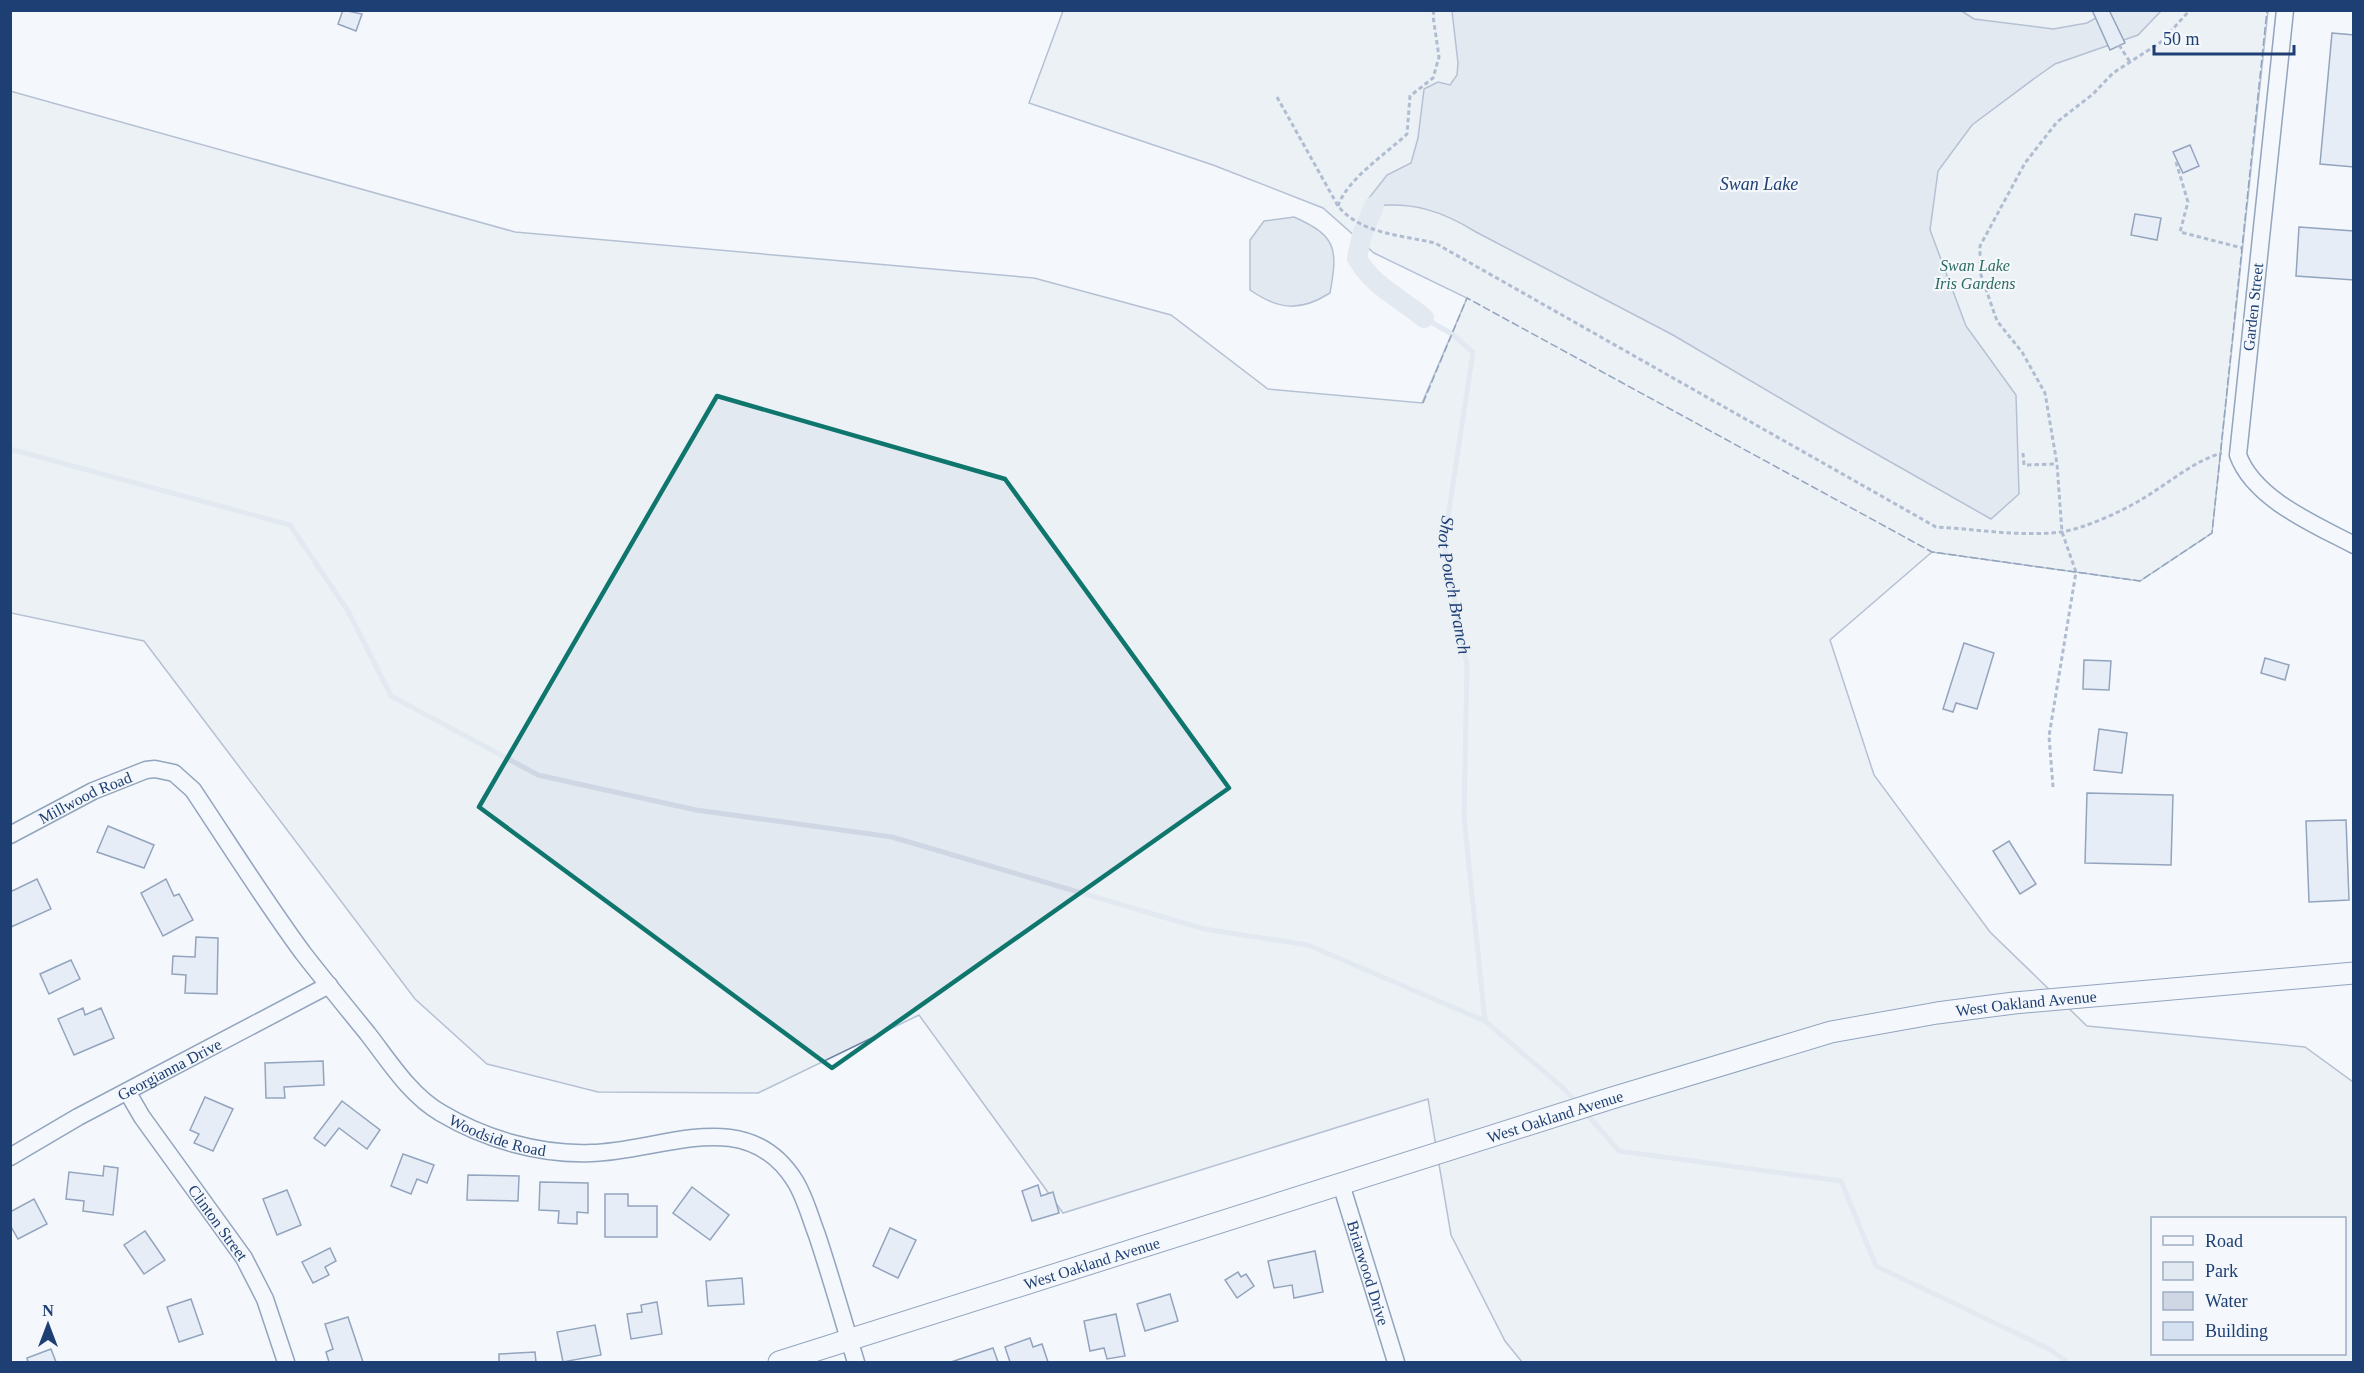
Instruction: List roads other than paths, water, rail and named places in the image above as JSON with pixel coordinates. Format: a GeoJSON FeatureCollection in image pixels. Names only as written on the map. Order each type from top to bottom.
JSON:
{"type":"FeatureCollection","features":[{"type":"Feature","properties":{"kind":"street","name":"Garden Street"},"geometry":{"type":"LineString","coordinates":[[2286,10],[2238,456],[2242,467],[2266,496],[2354,545]]}},
{"type":"Feature","properties":{"kind":"street","name":"Millwood Road"},"geometry":{"type":"LineString","coordinates":[[10,835],[93,791],[146,771],[162,770]]}},
{"type":"Feature","properties":{"kind":"street","name":"Woodside Road"},"geometry":{"type":"LineString","coordinates":[[162,770],[174,773],[193,790],[304,953],[412,1090],[438,1111],[492,1138],[538,1149],[590,1154],[626,1151],[705,1135],[735,1137],[765,1150],[785,1166],[796,1182],[824,1257],[856,1362]]}},
{"type":"Feature","properties":{"kind":"street","name":"West Oakland Avenue"},"geometry":{"type":"LineString","coordinates":[[779,1362],[1787,1044],[1876,1023],[2014,1003],[2354,973]]}},
{"type":"Feature","properties":{"kind":"street","name":"Georgianna Drive"},"geometry":{"type":"LineString","coordinates":[[10,1157],[78,1117],[128,1093],[329,985]]}},
{"type":"Feature","properties":{"kind":"street","name":"Clinton Street"},"geometry":{"type":"LineString","coordinates":[[128,1093],[142,1117],[244,1257],[265,1299],[286,1362]]}},
{"type":"Feature","properties":{"kind":"street","name":"Briarwood Drive"},"geometry":{"type":"LineString","coordinates":[[1341,1184],[1396,1362]]}},
{"type":"Feature","properties":{"kind":"water","name":"Swan Lake"},"geometry":{"type":"Polygon","coordinates":[[[1960,10],[1974,19],[2053,29],[2087,23],[2108,11],[2161,11],[2138,35],[2055,64],[2035,78],[1972,125],[1938,171],[1930,230],[1966,326],[2016,395],[2019,494],[1991,519],[1673,335],[1463,225],[1439,213],[1415,207],[1374,206],[1369,198],[1387,175],[1411,163],[1418,138],[1424,89],[1438,82],[1450,85],[1457,75],[1458,63],[1452,11],[1960,10]]]}},
{"type":"Feature","properties":{"kind":"water"},"geometry":{"type":"Polygon","coordinates":[[[1294,217],[1319,231],[1326,238],[1331,246],[1334,265],[1330,293],[1299,306],[1280,305],[1250,290],[1250,240],[1264,221],[1294,217]]]}},
{"type":"Feature","properties":{"kind":"waterway","name":"Shot Pouch Branch"},"geometry":{"type":"LineString","coordinates":[[1374,206],[1362,235],[1357,258],[1370,276],[1424,318]]}},
{"type":"Feature","properties":{"kind":"waterway","name":"Shot Pouch Branch"},"geometry":{"type":"LineString","coordinates":[[1424,318],[1452,334],[1473,352],[1444,543],[1467,665],[1464,817],[1485,1021]]}},
{"type":"Feature","properties":{"kind":"waterway"},"geometry":{"type":"LineString","coordinates":[[10,449],[290,525],[348,611],[391,696],[538,775],[696,810],[892,837],[1204,929],[1308,945],[1485,1021],[1562,1087],[1578,1104]]}},
{"type":"Feature","properties":{"kind":"waterway"},"geometry":{"type":"LineString","coordinates":[[1584,1111],[1619,1151],[1841,1181],[1876,1266],[2051,1350],[2067,1362]]}},
{"type":"Feature","properties":{"kind":"park label","name":"Swan Lake Iris Gardens"},"geometry":{"type":"Point","coordinates":[1975,274]}}]}
